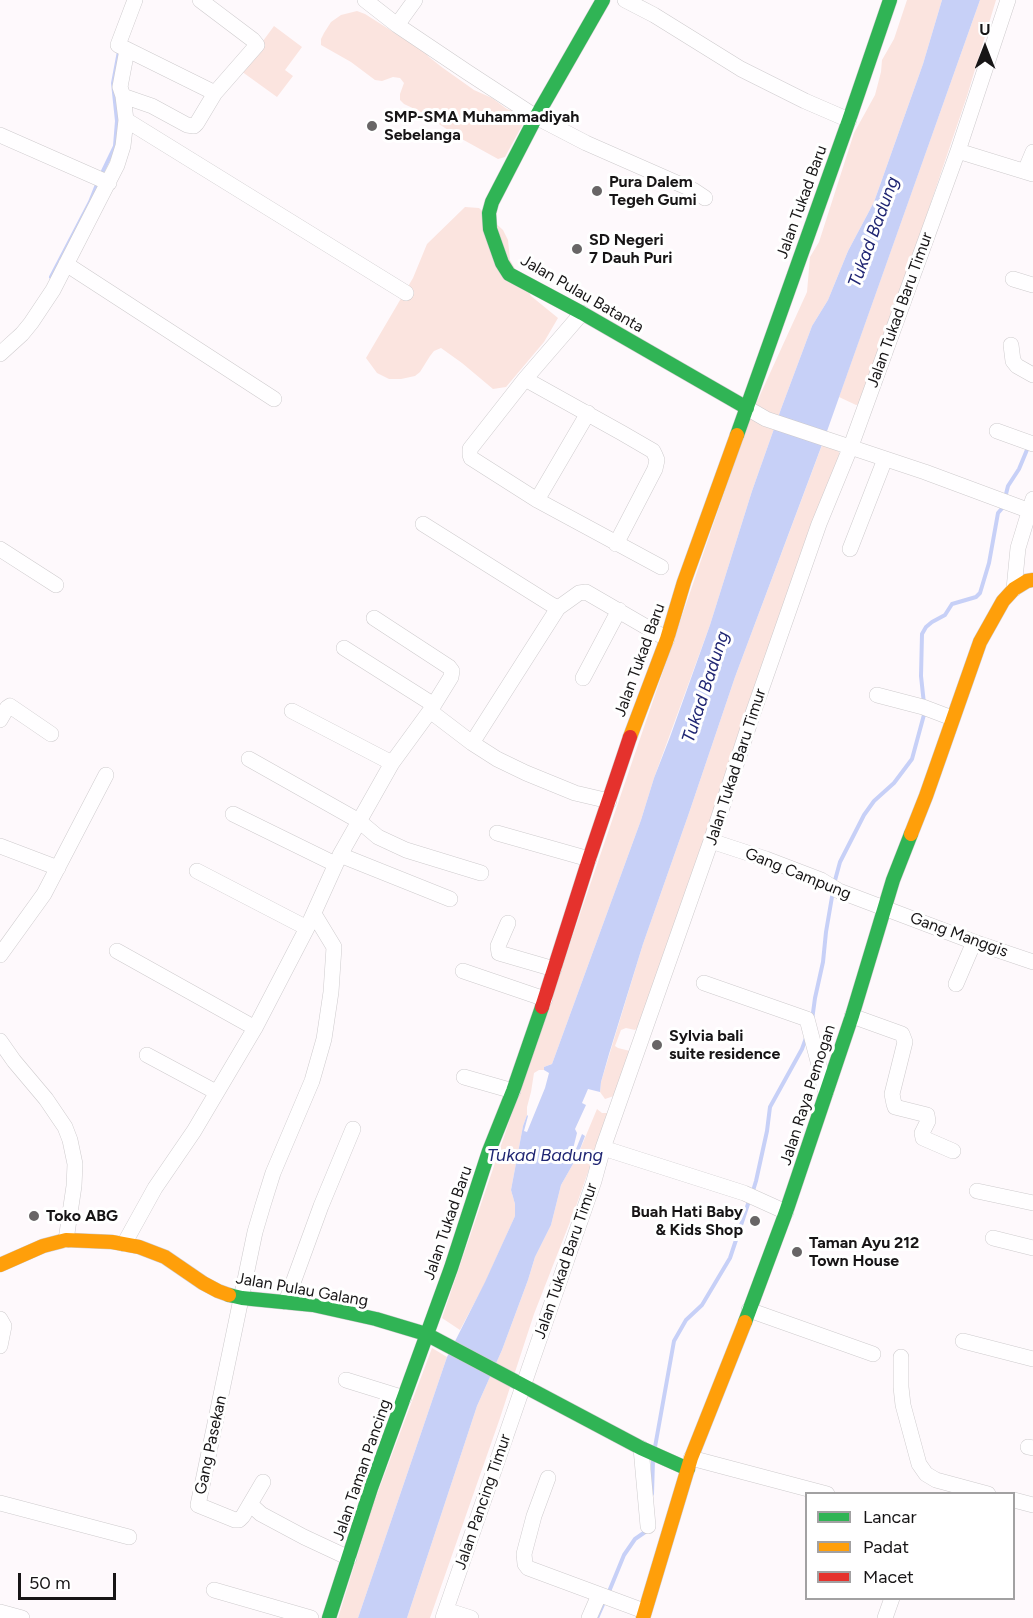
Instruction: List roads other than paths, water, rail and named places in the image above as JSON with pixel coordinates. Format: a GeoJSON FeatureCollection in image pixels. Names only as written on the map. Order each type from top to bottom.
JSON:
{"type":"FeatureCollection","features":[{"type":"Feature","properties":{"kind":"street"},"geometry":{"type":"LineString","coordinates":[[135,0],[118,44],[215,93]]}},
{"type":"Feature","properties":{"kind":"street"},"geometry":{"type":"LineString","coordinates":[[123,96],[152,106],[187,125],[194,126],[201,118],[215,93],[256,48],[256,43],[200,0]]}},
{"type":"Feature","properties":{"kind":"street"},"geometry":{"type":"LineString","coordinates":[[365,0],[397,25],[536,117],[693,190],[705,198]]}},
{"type":"Feature","properties":{"kind":"street"},"geometry":{"type":"LineString","coordinates":[[397,25],[415,0]]}},
{"type":"Feature","properties":{"kind":"street","name":"Jalan Pulau Batanta"},"geometry":{"type":"LineString","coordinates":[[603,0],[536,117],[492,202],[489,213],[490,229],[502,263],[509,274],[582,313],[747,408]]}},
{"type":"Feature","properties":{"kind":"street"},"geometry":{"type":"LineString","coordinates":[[625,0],[654,15],[741,69],[849,120]]}},
{"type":"Feature","properties":{"kind":"street","name":"Jalan Tukad Baru"},"geometry":{"type":"LineString","coordinates":[[430,1336],[489,1151],[545,999],[638,715],[667,639],[684,582],[890,0]]}},
{"type":"Feature","properties":{"kind":"street","name":"Jalan Tukad Baru Timur"},"geometry":{"type":"LineString","coordinates":[[523,1386],[846,445],[958,152],[1008,0]]}},
{"type":"Feature","properties":{"kind":"street"},"geometry":{"type":"LineString","coordinates":[[0,354],[22,334],[53,290],[101,180],[117,165],[123,146],[126,120],[120,87],[123,48]]}},
{"type":"Feature","properties":{"kind":"street"},"geometry":{"type":"LineString","coordinates":[[126,120],[406,293]]}},
{"type":"Feature","properties":{"kind":"street"},"geometry":{"type":"LineString","coordinates":[[0,135],[101,180]]}},
{"type":"Feature","properties":{"kind":"street"},"geometry":{"type":"LineString","coordinates":[[958,152],[1029,173],[1033,152]]}},
{"type":"Feature","properties":{"kind":"street"},"geometry":{"type":"LineString","coordinates":[[66,264],[274,399]]}},
{"type":"Feature","properties":{"kind":"street"},"geometry":{"type":"LineString","coordinates":[[1013,279],[1033,285]]}},
{"type":"Feature","properties":{"kind":"street"},"geometry":{"type":"LineString","coordinates":[[582,313],[525,379],[470,449],[470,455],[471,458],[537,500],[661,567]]}},
{"type":"Feature","properties":{"kind":"street"},"geometry":{"type":"LineString","coordinates":[[1011,345],[1013,361],[1017,366],[1033,375]]}},
{"type":"Feature","properties":{"kind":"street"},"geometry":{"type":"LineString","coordinates":[[525,379],[653,451],[657,460],[655,469],[616,544]]}},
{"type":"Feature","properties":{"kind":"street"},"geometry":{"type":"LineString","coordinates":[[747,408],[766,419],[1015,505],[1031,505],[1018,548],[1014,589]]}},
{"type":"Feature","properties":{"kind":"street"},"geometry":{"type":"LineString","coordinates":[[537,500],[588,413]]}},
{"type":"Feature","properties":{"kind":"street"},"geometry":{"type":"LineString","coordinates":[[998,431],[1029,443]]}},
{"type":"Feature","properties":{"kind":"street"},"geometry":{"type":"LineString","coordinates":[[850,549],[885,459]]}},
{"type":"Feature","properties":{"kind":"street"},"geometry":{"type":"LineString","coordinates":[[423,524],[558,608]]}},
{"type":"Feature","properties":{"kind":"street"},"geometry":{"type":"LineString","coordinates":[[0,549],[56,585]]}},
{"type":"Feature","properties":{"kind":"street"},"geometry":{"type":"LineString","coordinates":[[1014,589],[1033,580]]}},
{"type":"Feature","properties":{"kind":"street","name":"Jalan Raya Pemogan"},"geometry":{"type":"LineString","coordinates":[[644,1615],[685,1464],[749,1310],[786,1212],[852,1016],[893,880],[926,796],[946,716],[980,642],[1003,601],[1014,589]]}},
{"type":"Feature","properties":{"kind":"street"},"geometry":{"type":"LineString","coordinates":[[472,743],[558,608],[579,593],[586,592],[667,639]]}},
{"type":"Feature","properties":{"kind":"street"},"geometry":{"type":"LineString","coordinates":[[583,678],[619,610]]}},
{"type":"Feature","properties":{"kind":"street"},"geometry":{"type":"LineString","coordinates":[[124,1244],[158,1184],[194,1131],[255,1028],[311,921],[338,860],[392,763],[452,677],[451,669],[374,618]]}},
{"type":"Feature","properties":{"kind":"street"},"geometry":{"type":"LineString","coordinates":[[344,648],[432,708],[472,743],[496,759],[575,793],[609,801]]}},
{"type":"Feature","properties":{"kind":"street"},"geometry":{"type":"LineString","coordinates":[[877,694],[946,716]]}},
{"type":"Feature","properties":{"kind":"street"},"geometry":{"type":"LineString","coordinates":[[0,720],[10,706],[51,734]]}},
{"type":"Feature","properties":{"kind":"street"},"geometry":{"type":"LineString","coordinates":[[292,711],[392,763]]}},
{"type":"Feature","properties":{"kind":"street"},"geometry":{"type":"LineString","coordinates":[[249,759],[359,821],[378,837],[406,850],[481,873]]}},
{"type":"Feature","properties":{"kind":"street"},"geometry":{"type":"LineString","coordinates":[[0,954],[44,894],[106,775]]}},
{"type":"Feature","properties":{"kind":"street"},"geometry":{"type":"LineString","coordinates":[[233,814],[338,860],[450,899]]}},
{"type":"Feature","properties":{"kind":"street"},"geometry":{"type":"LineString","coordinates":[[497,833],[589,859]]}},
{"type":"Feature","properties":{"kind":"street","name":"Gang Campung"},"geometry":{"type":"LineString","coordinates":[[711,841],[766,859],[821,880],[839,891],[884,907]]}},
{"type":"Feature","properties":{"kind":"street"},"geometry":{"type":"LineString","coordinates":[[0,846],[58,868]]}},
{"type":"Feature","properties":{"kind":"street"},"geometry":{"type":"LineString","coordinates":[[197,871],[311,921],[333,944],[335,951],[330,1008],[324,1039],[312,1081],[273,1173],[263,1205],[242,1298]]}},
{"type":"Feature","properties":{"kind":"street","name":"Gang Manggis"},"geometry":{"type":"LineString","coordinates":[[884,907],[1033,962]]}},
{"type":"Feature","properties":{"kind":"street"},"geometry":{"type":"LineString","coordinates":[[508,922],[498,946],[499,953],[554,969]]}},
{"type":"Feature","properties":{"kind":"street"},"geometry":{"type":"LineString","coordinates":[[956,984],[974,942]]}},
{"type":"Feature","properties":{"kind":"street"},"geometry":{"type":"LineString","coordinates":[[117,951],[255,1028]]}},
{"type":"Feature","properties":{"kind":"street"},"geometry":{"type":"LineString","coordinates":[[463,971],[545,999]]}},
{"type":"Feature","properties":{"kind":"street"},"geometry":{"type":"LineString","coordinates":[[704,983],[807,1018],[826,1092]]}},
{"type":"Feature","properties":{"kind":"street"},"geometry":{"type":"LineString","coordinates":[[852,1016],[902,1034],[905,1042],[892,1094],[895,1107],[927,1115],[928,1121],[922,1133],[923,1138],[953,1151]]}},
{"type":"Feature","properties":{"kind":"street"},"geometry":{"type":"LineString","coordinates":[[0,1041],[46,1098],[65,1127],[70,1140],[75,1164],[66,1240]]}},
{"type":"Feature","properties":{"kind":"street"},"geometry":{"type":"LineString","coordinates":[[147,1055],[216,1092]]}},
{"type":"Feature","properties":{"kind":"street"},"geometry":{"type":"LineString","coordinates":[[464,1077],[513,1091]]}},
{"type":"Feature","properties":{"kind":"street"},"geometry":{"type":"LineString","coordinates":[[286,1302],[321,1206],[353,1129]]}},
{"type":"Feature","properties":{"kind":"street"},"geometry":{"type":"LineString","coordinates":[[603,1148],[744,1193],[786,1212]]}},
{"type":"Feature","properties":{"kind":"street"},"geometry":{"type":"LineString","coordinates":[[977,1191],[1033,1203]]}},
{"type":"Feature","properties":{"kind":"street"},"geometry":{"type":"LineString","coordinates":[[993,1238],[1033,1248]]}},
{"type":"Feature","properties":{"kind":"street","name":"Jalan Pulau Galang"},"geometry":{"type":"LineString","coordinates":[[0,1265],[44,1246],[66,1240],[98,1241],[140,1247],[165,1257],[218,1291],[242,1298],[328,1308],[376,1319],[430,1336],[645,1449],[685,1464]]}},
{"type":"Feature","properties":{"kind":"street","name":"Gang Pasekan"},"geometry":{"type":"LineString","coordinates":[[242,1298],[198,1505],[235,1520],[241,1518],[263,1482]]}},
{"type":"Feature","properties":{"kind":"street"},"geometry":{"type":"LineString","coordinates":[[749,1310],[873,1354]]}},
{"type":"Feature","properties":{"kind":"street"},"geometry":{"type":"LineString","coordinates":[[0,1319],[4,1326],[0,1346]]}},
{"type":"Feature","properties":{"kind":"street","name":"Jalan Taman Pancing"},"geometry":{"type":"LineString","coordinates":[[330,1618],[371,1488],[404,1398],[430,1336]]}},
{"type":"Feature","properties":{"kind":"street"},"geometry":{"type":"LineString","coordinates":[[963,1341],[1033,1359]]}},
{"type":"Feature","properties":{"kind":"street"},"geometry":{"type":"LineString","coordinates":[[901,1357],[903,1405],[919,1464],[926,1474],[936,1479],[981,1492]]}},
{"type":"Feature","properties":{"kind":"street"},"geometry":{"type":"LineString","coordinates":[[346,1380],[404,1398]]}},
{"type":"Feature","properties":{"kind":"street","name":"Jalan Pancing Timur"},"geometry":{"type":"LineString","coordinates":[[445,1614],[523,1386]]}},
{"type":"Feature","properties":{"kind":"street"},"geometry":{"type":"LineString","coordinates":[[645,1449],[648,1526]]}},
{"type":"Feature","properties":{"kind":"street"},"geometry":{"type":"LineString","coordinates":[[685,1464],[817,1492]]}},
{"type":"Feature","properties":{"kind":"street"},"geometry":{"type":"LineString","coordinates":[[548,1478],[534,1516],[524,1554],[525,1564],[528,1568],[601,1595],[644,1615]]}},
{"type":"Feature","properties":{"kind":"street"},"geometry":{"type":"LineString","coordinates":[[1015,1500],[1033,1505]]}},
{"type":"Feature","properties":{"kind":"street"},"geometry":{"type":"LineString","coordinates":[[0,1503],[129,1537]]}},
{"type":"Feature","properties":{"kind":"street"},"geometry":{"type":"LineString","coordinates":[[250,1504],[261,1514],[349,1558]]}},
{"type":"Feature","properties":{"kind":"street"},"geometry":{"type":"LineString","coordinates":[[214,1590],[311,1618]]}},
{"type":"Feature","properties":{"kind":"street"},"geometry":{"type":"LineString","coordinates":[[590,1618],[601,1595]]}},
{"type":"Feature","properties":{"kind":"street"},"geometry":{"type":"LineString","coordinates":[[885,1618],[892,1600]]}},
{"type":"Feature","properties":{"kind":"street"},"geometry":{"type":"LineString","coordinates":[[0,1612],[22,1618]]}},
{"type":"Feature","properties":{"kind":"street"},"geometry":{"type":"LineString","coordinates":[[445,1614],[471,1618]]}},
{"type":"Feature","properties":{"kind":"water","name":"Tukad Badung"},"geometry":{"type":"Polygon","coordinates":[[[942,0],[980,0],[826,434],[735,677],[643,944],[609,1054],[600,1092],[588,1089],[582,1103],[586,1105],[575,1129],[577,1133],[573,1149],[576,1149],[582,1134],[585,1136],[577,1157],[561,1185],[551,1225],[535,1257],[502,1350],[477,1406],[407,1618],[358,1618],[447,1357],[515,1216],[515,1204],[511,1190],[523,1126],[527,1115],[524,1131],[527,1132],[545,1088],[549,1073],[544,1070],[544,1067],[552,1064],[641,820],[710,625],[752,491],[781,409],[812,326],[828,300],[848,251],[874,202],[923,64],[942,0]]]}},
{"type":"Feature","properties":{"kind":"waterway"},"geometry":{"type":"LineString","coordinates":[[101,175],[115,146],[117,121],[113,83],[119,51]]}},
{"type":"Feature","properties":{"kind":"waterway"},"geometry":{"type":"LineString","coordinates":[[51,277],[98,182]]}},
{"type":"Feature","properties":{"kind":"waterway"},"geometry":{"type":"LineString","coordinates":[[1005,498],[1008,486],[1019,469],[1029,445]]}},
{"type":"Feature","properties":{"kind":"waterway"},"geometry":{"type":"LineString","coordinates":[[924,704],[921,676],[922,634],[932,622],[945,615],[952,604],[976,597],[980,593],[989,563],[998,513],[1004,506]]}},
{"type":"Feature","properties":{"kind":"waterway"},"geometry":{"type":"LineString","coordinates":[[834,884],[840,862],[864,815],[874,801],[894,783],[912,759],[925,711]]}},
{"type":"Feature","properties":{"kind":"waterway"},"geometry":{"type":"LineString","coordinates":[[812,1020],[833,891]]}},
{"type":"Feature","properties":{"kind":"waterway"},"geometry":{"type":"LineString","coordinates":[[752,1194],[767,1131],[770,1107],[806,1038]]}},
{"type":"Feature","properties":{"kind":"waterway"},"geometry":{"type":"LineString","coordinates":[[655,1447],[674,1341],[686,1320],[702,1305],[730,1258],[749,1201]]}},
{"type":"Feature","properties":{"kind":"waterway"},"geometry":{"type":"LineString","coordinates":[[652,1494],[653,1460]]}},
{"type":"Feature","properties":{"kind":"waterway"},"geometry":{"type":"LineString","coordinates":[[608,1594],[624,1555],[635,1539],[648,1530]]}},
{"type":"Feature","properties":{"kind":"waterway"},"geometry":{"type":"LineString","coordinates":[[597,1618],[605,1600]]}},
{"type":"Feature","properties":{"kind":"place","name":"SMP-SMA Muhammadiyah Sebelanga"},"geometry":{"type":"Point","coordinates":[372,126]}},
{"type":"Feature","properties":{"kind":"place","name":"Pura Dalem Tegeh Gumi"},"geometry":{"type":"Point","coordinates":[597,191]}},
{"type":"Feature","properties":{"kind":"place","name":"SD Negeri 7 Dauh Puri"},"geometry":{"type":"Point","coordinates":[577,249]}},
{"type":"Feature","properties":{"kind":"place","name":"Sylvia bali suite residence"},"geometry":{"type":"Point","coordinates":[657,1045]}},
{"type":"Feature","properties":{"kind":"place","name":"Toko ABG"},"geometry":{"type":"Point","coordinates":[34,1216]}},
{"type":"Feature","properties":{"kind":"place","name":"Buah Hati Baby & Kids Shop"},"geometry":{"type":"Point","coordinates":[755,1221]}},
{"type":"Feature","properties":{"kind":"place","name":"Taman Ayu 212 Town House"},"geometry":{"type":"Point","coordinates":[797,1252]}}]}
